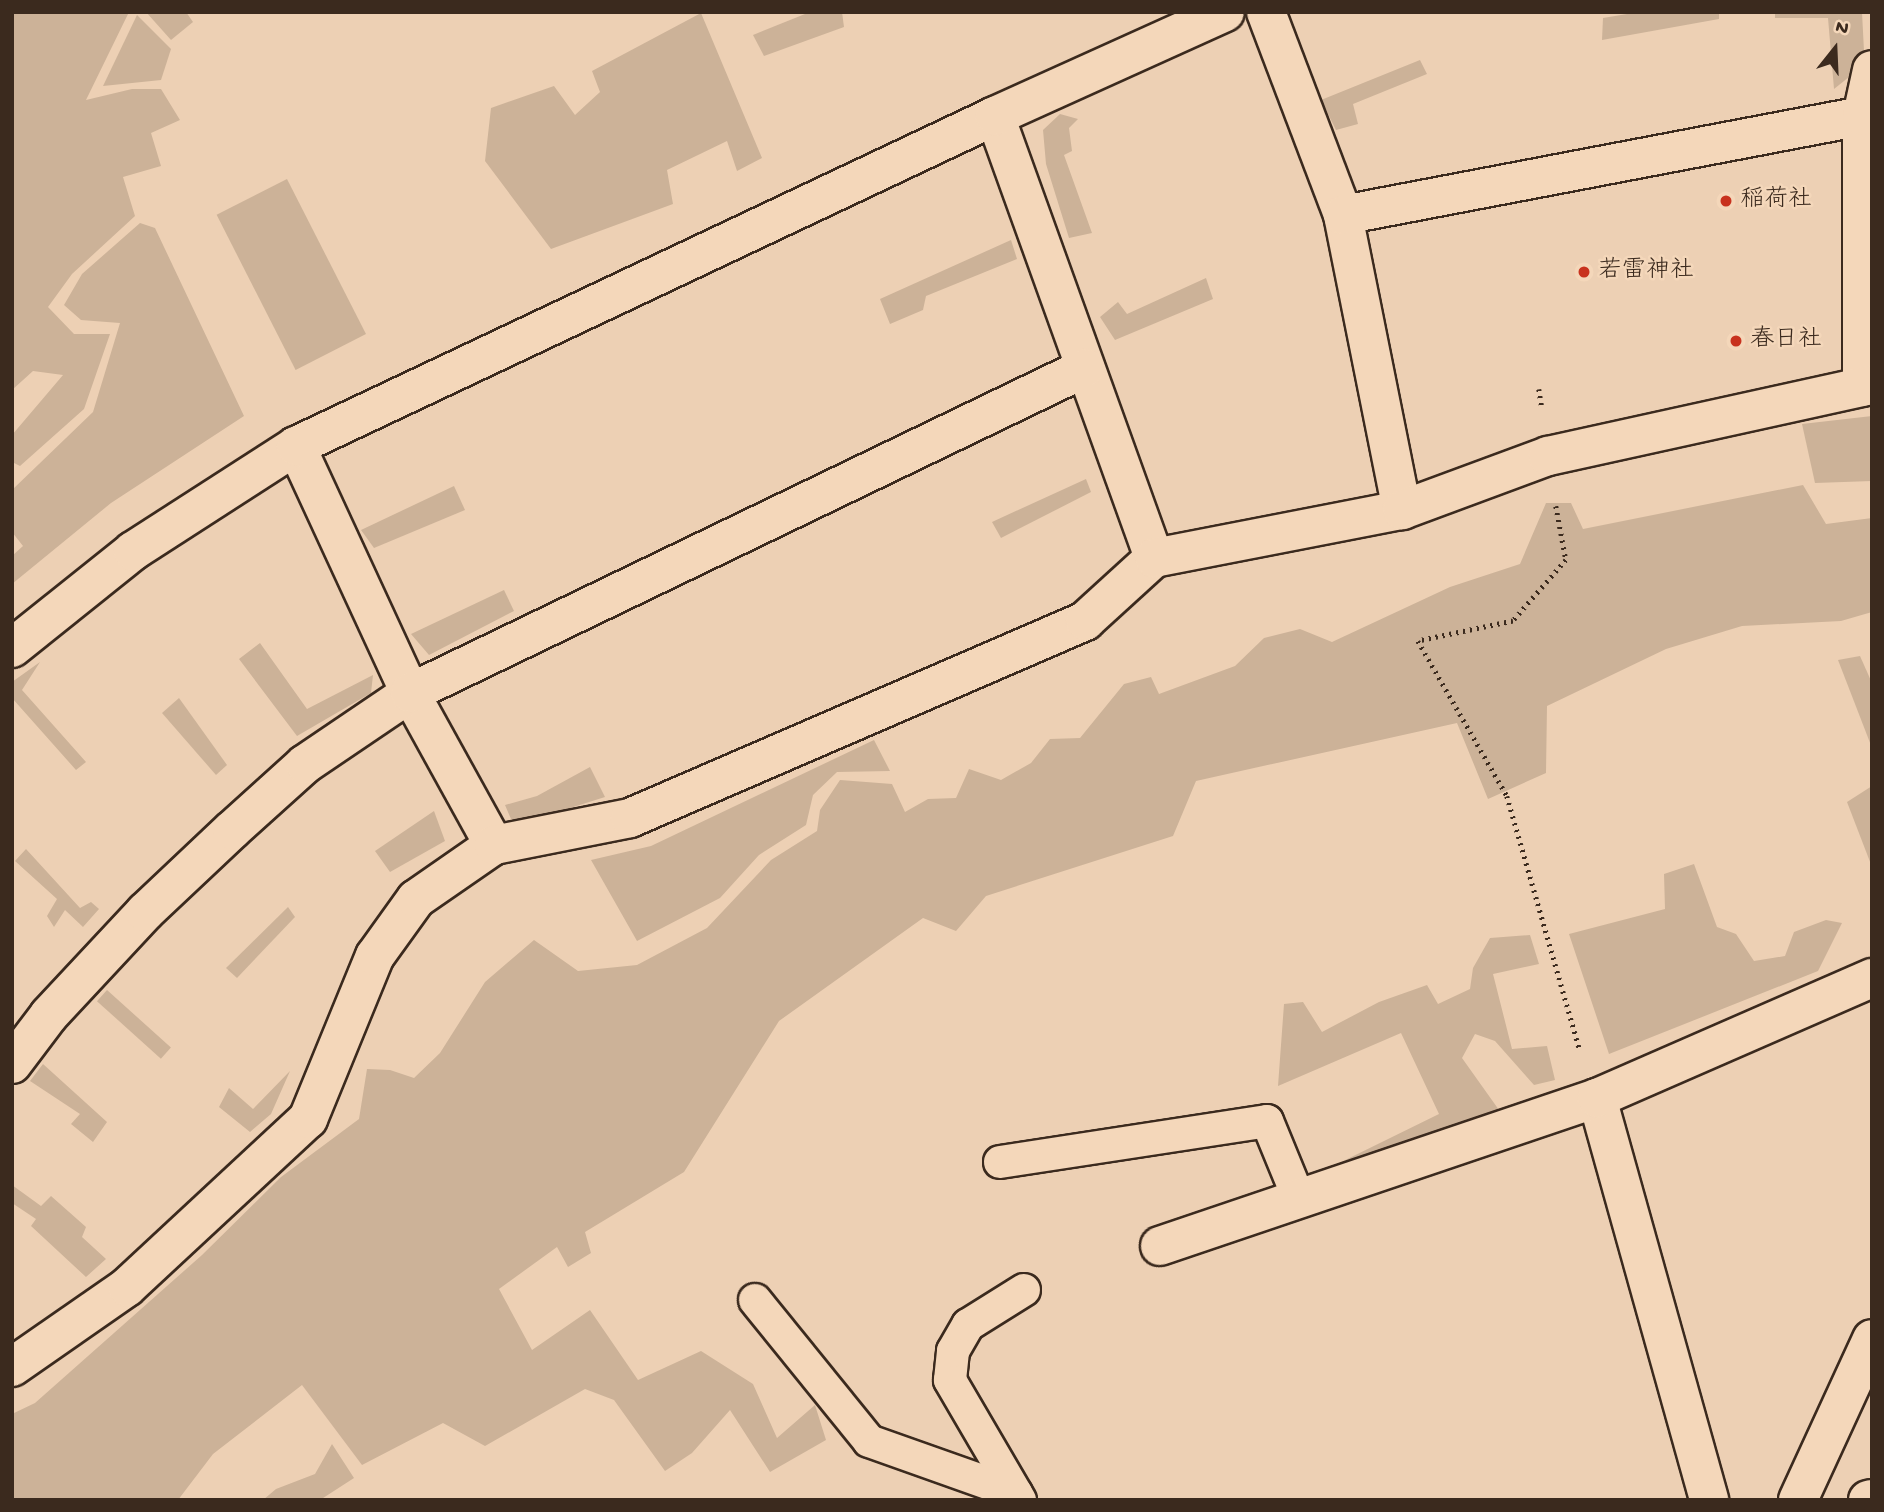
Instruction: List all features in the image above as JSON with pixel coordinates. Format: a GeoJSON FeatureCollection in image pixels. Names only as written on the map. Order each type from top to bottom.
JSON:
{"type":"FeatureCollection","features":[{"type":"Feature","properties":{"kind":"street"},"geometry":{"type":"LineString","coordinates":[[12,648],[133,551],[296,446],[995,116],[1225,12]]}},
{"type":"Feature","properties":{"kind":"street"},"geometry":{"type":"LineString","coordinates":[[1266,12],[1343,215],[1402,510]]}},
{"type":"Feature","properties":{"kind":"street"},"geometry":{"type":"LineString","coordinates":[[12,1367],[127,1287],[308,1119],[375,956],[416,899],[494,845],[630,818],[1060,632],[1085,621],[1154,558],[1402,510],[1548,456],[1867,386],[1862,117],[1872,70]]}},
{"type":"Feature","properties":{"kind":"street"},"geometry":{"type":"LineString","coordinates":[[995,116],[1154,558]]}},
{"type":"Feature","properties":{"kind":"street"},"geometry":{"type":"LineString","coordinates":[[1343,215],[1862,117]]}},
{"type":"Feature","properties":{"kind":"street"},"geometry":{"type":"LineString","coordinates":[[12,1064],[49,1015],[136,922],[232,830],[305,764],[410,693],[1085,368]]}},
{"type":"Feature","properties":{"kind":"street"},"geometry":{"type":"LineString","coordinates":[[296,446],[410,693],[494,845]]}},
{"type":"Feature","properties":{"kind":"street"},"geometry":{"type":"LineString","coordinates":[[1160,1246],[1597,1098],[1872,978]]}},
{"type":"Feature","properties":{"kind":"street"},"geometry":{"type":"LineString","coordinates":[[1597,1098],[1709,1500]]}},
{"type":"Feature","properties":{"kind":"street"},"geometry":{"type":"LineString","coordinates":[[1798,1500],[1872,1339]]}},
{"type":"Feature","properties":{"kind":"lane"},"geometry":{"type":"LineString","coordinates":[[1000,1162],[1267,1121],[1299,1199]]}},
{"type":"Feature","properties":{"kind":"lane"},"geometry":{"type":"LineString","coordinates":[[1018,1497],[950,1380],[953,1351],[968,1325],[1024,1290]]}},
{"type":"Feature","properties":{"kind":"lane"},"geometry":{"type":"LineString","coordinates":[[755,1300],[869,1441],[1018,1497]]}},
{"type":"Feature","properties":{"kind":"path"},"geometry":{"type":"LineString","coordinates":[[1566,560],[1513,621],[1418,641],[1507,796],[1582,1058]]}},
{"type":"Feature","properties":{"kind":"shaded area"},"geometry":{"type":"Polygon","coordinates":[[[12,12],[129,12],[86,100],[132,89],[161,89],[180,120],[151,133],[161,166],[123,177],[135,216],[72,274],[48,307],[74,334],[110,334],[84,409],[20,466],[12,462],[12,435],[63,375],[33,371],[12,390],[12,12]]]}},
{"type":"Feature","properties":{"kind":"shaded area"},"geometry":{"type":"Polygon","coordinates":[[[146,12],[186,12],[193,22],[171,40],[146,12]]]}},
{"type":"Feature","properties":{"kind":"shaded area"},"geometry":{"type":"Polygon","coordinates":[[[810,12],[842,12],[844,27],[764,56],[753,35],[810,12]]]}},
{"type":"Feature","properties":{"kind":"shaded area"},"geometry":{"type":"Polygon","coordinates":[[[1639,12],[1719,12],[1719,19],[1602,40],[1603,18],[1639,12]]]}},
{"type":"Feature","properties":{"kind":"shaded area"},"geometry":{"type":"Polygon","coordinates":[[[1775,12],[1862,12],[1864,51],[1854,73],[1834,89],[1828,18],[1775,18],[1775,12]]]}},
{"type":"Feature","properties":{"kind":"shaded area"},"geometry":{"type":"Polygon","coordinates":[[[701,13],[762,158],[737,171],[727,141],[667,170],[673,204],[551,249],[485,161],[491,108],[554,86],[575,115],[600,92],[592,71],[701,13]]]}},
{"type":"Feature","properties":{"kind":"shaded area"},"geometry":{"type":"Polygon","coordinates":[[[137,15],[171,49],[161,80],[103,86],[137,15]]]}},
{"type":"Feature","properties":{"kind":"shaded area"},"geometry":{"type":"Polygon","coordinates":[[[1420,60],[1427,74],[1353,104],[1358,124],[1336,130],[1321,100],[1420,60]]]}},
{"type":"Feature","properties":{"kind":"shaded area"},"geometry":{"type":"Polygon","coordinates":[[[1060,114],[1078,119],[1069,128],[1072,151],[1064,155],[1092,233],[1069,238],[1046,164],[1043,130],[1060,114]]]}},
{"type":"Feature","properties":{"kind":"shaded area"},"geometry":{"type":"Polygon","coordinates":[[[287,179],[366,334],[296,370],[217,215],[287,179]]]}},
{"type":"Feature","properties":{"kind":"shaded area"},"geometry":{"type":"Polygon","coordinates":[[[140,223],[155,228],[244,416],[111,503],[12,584],[12,556],[23,546],[12,532],[12,490],[93,412],[120,323],[81,320],[64,305],[82,274],[140,223]]]}},
{"type":"Feature","properties":{"kind":"shaded area"},"geometry":{"type":"Polygon","coordinates":[[[1011,240],[1017,259],[926,296],[923,310],[890,324],[880,299],[1011,240]]]}},
{"type":"Feature","properties":{"kind":"shaded area"},"geometry":{"type":"Polygon","coordinates":[[[1206,278],[1213,299],[1115,340],[1100,317],[1118,302],[1127,314],[1206,278]]]}},
{"type":"Feature","properties":{"kind":"shaded area"},"geometry":{"type":"Polygon","coordinates":[[[1872,416],[1872,481],[1815,483],[1802,424],[1872,416]]]}},
{"type":"Feature","properties":{"kind":"shaded area"},"geometry":{"type":"Polygon","coordinates":[[[1086,479],[1091,492],[1001,538],[992,522],[1086,479]]]}},
{"type":"Feature","properties":{"kind":"shaded area"},"geometry":{"type":"Polygon","coordinates":[[[1803,485],[1826,524],[1872,518],[1872,612],[1841,621],[1742,626],[1666,649],[1547,706],[1546,773],[1488,799],[1457,723],[1196,781],[1173,836],[986,896],[956,931],[923,918],[779,1021],[684,1172],[585,1232],[591,1253],[568,1267],[557,1247],[499,1289],[532,1350],[590,1310],[638,1380],[701,1351],[753,1384],[777,1438],[815,1405],[826,1440],[770,1472],[730,1410],[692,1453],[665,1471],[614,1400],[585,1389],[485,1446],[443,1423],[362,1465],[302,1385],[213,1454],[178,1500],[12,1500],[12,1414],[35,1403],[202,1255],[281,1177],[359,1119],[367,1069],[390,1070],[414,1078],[440,1053],[485,982],[534,940],[578,971],[637,965],[707,928],[771,860],[817,831],[820,810],[840,780],[892,784],[905,812],[928,799],[956,798],[969,769],[1001,780],[1031,763],[1050,739],[1080,738],[1124,684],[1151,677],[1159,694],[1235,666],[1264,638],[1300,629],[1332,642],[1450,587],[1520,564],[1546,503],[1571,503],[1583,529],[1803,485]]]}},
{"type":"Feature","properties":{"kind":"shaded area"},"geometry":{"type":"Polygon","coordinates":[[[454,486],[465,510],[374,548],[361,530],[454,486]]]}},
{"type":"Feature","properties":{"kind":"shaded area"},"geometry":{"type":"Polygon","coordinates":[[[504,590],[514,611],[429,655],[411,634],[504,590]]]}},
{"type":"Feature","properties":{"kind":"shaded area"},"geometry":{"type":"Polygon","coordinates":[[[260,643],[307,709],[373,675],[371,693],[297,736],[239,659],[260,643]]]}},
{"type":"Feature","properties":{"kind":"shaded area"},"geometry":{"type":"Polygon","coordinates":[[[1860,656],[1872,683],[1872,748],[1838,660],[1860,656]]]}},
{"type":"Feature","properties":{"kind":"shaded area"},"geometry":{"type":"Polygon","coordinates":[[[40,662],[22,690],[86,762],[76,770],[12,698],[12,682],[40,662]]]}},
{"type":"Feature","properties":{"kind":"shaded area"},"geometry":{"type":"Polygon","coordinates":[[[179,698],[227,765],[216,775],[162,713],[179,698]]]}},
{"type":"Feature","properties":{"kind":"shaded area"},"geometry":{"type":"Polygon","coordinates":[[[874,740],[890,771],[837,772],[813,795],[806,825],[759,855],[720,898],[637,941],[591,860],[651,846],[874,740]]]}},
{"type":"Feature","properties":{"kind":"shaded area"},"geometry":{"type":"Polygon","coordinates":[[[590,767],[605,797],[532,820],[511,819],[505,805],[537,796],[590,767]]]}},
{"type":"Feature","properties":{"kind":"shaded area"},"geometry":{"type":"Polygon","coordinates":[[[1872,786],[1872,867],[1847,802],[1872,786]]]}},
{"type":"Feature","properties":{"kind":"shaded area"},"geometry":{"type":"Polygon","coordinates":[[[434,811],[445,841],[390,872],[375,851],[434,811]]]}},
{"type":"Feature","properties":{"kind":"shaded area"},"geometry":{"type":"Polygon","coordinates":[[[26,849],[80,908],[91,902],[99,909],[83,927],[65,910],[54,927],[47,916],[57,899],[15,861],[26,849]]]}},
{"type":"Feature","properties":{"kind":"shaded area"},"geometry":{"type":"Polygon","coordinates":[[[1694,864],[1717,927],[1736,934],[1754,961],[1785,956],[1794,932],[1826,920],[1842,923],[1818,971],[1609,1054],[1569,934],[1665,909],[1664,874],[1694,864]]]}},
{"type":"Feature","properties":{"kind":"shaded area"},"geometry":{"type":"Polygon","coordinates":[[[288,907],[295,917],[237,978],[226,968],[288,907]]]}},
{"type":"Feature","properties":{"kind":"shaded area"},"geometry":{"type":"Polygon","coordinates":[[[1530,935],[1539,964],[1493,974],[1512,1049],[1547,1046],[1555,1080],[1534,1085],[1495,1041],[1475,1034],[1462,1058],[1499,1110],[1331,1177],[1327,1169],[1439,1114],[1401,1033],[1278,1086],[1284,1004],[1303,1002],[1322,1032],[1379,1002],[1427,985],[1438,1004],[1470,989],[1473,968],[1490,938],[1530,935]]]}},
{"type":"Feature","properties":{"kind":"shaded area"},"geometry":{"type":"Polygon","coordinates":[[[107,990],[171,1048],[161,1059],[97,1001],[107,990]]]}},
{"type":"Feature","properties":{"kind":"shaded area"},"geometry":{"type":"Polygon","coordinates":[[[43,1064],[107,1122],[93,1142],[71,1124],[80,1114],[30,1081],[43,1064]]]}},
{"type":"Feature","properties":{"kind":"shaded area"},"geometry":{"type":"Polygon","coordinates":[[[290,1071],[271,1114],[250,1132],[219,1107],[229,1088],[253,1109],[290,1071]]]}},
{"type":"Feature","properties":{"kind":"shaded area"},"geometry":{"type":"Polygon","coordinates":[[[12,1185],[41,1206],[51,1196],[86,1227],[82,1237],[106,1259],[86,1277],[31,1226],[36,1219],[12,1203],[12,1185]]]}},
{"type":"Feature","properties":{"kind":"shaded area"},"geometry":{"type":"Polygon","coordinates":[[[332,1444],[354,1478],[320,1500],[263,1500],[276,1489],[315,1474],[332,1444]]]}},
{"type":"Feature","properties":{"kind":"place","name":"稲荷社"},"geometry":{"type":"Point","coordinates":[1726,201]}},
{"type":"Feature","properties":{"kind":"place","name":"若雷神社"},"geometry":{"type":"Point","coordinates":[1584,272]}},
{"type":"Feature","properties":{"kind":"place","name":"春日社"},"geometry":{"type":"Point","coordinates":[1736,341]}}]}
